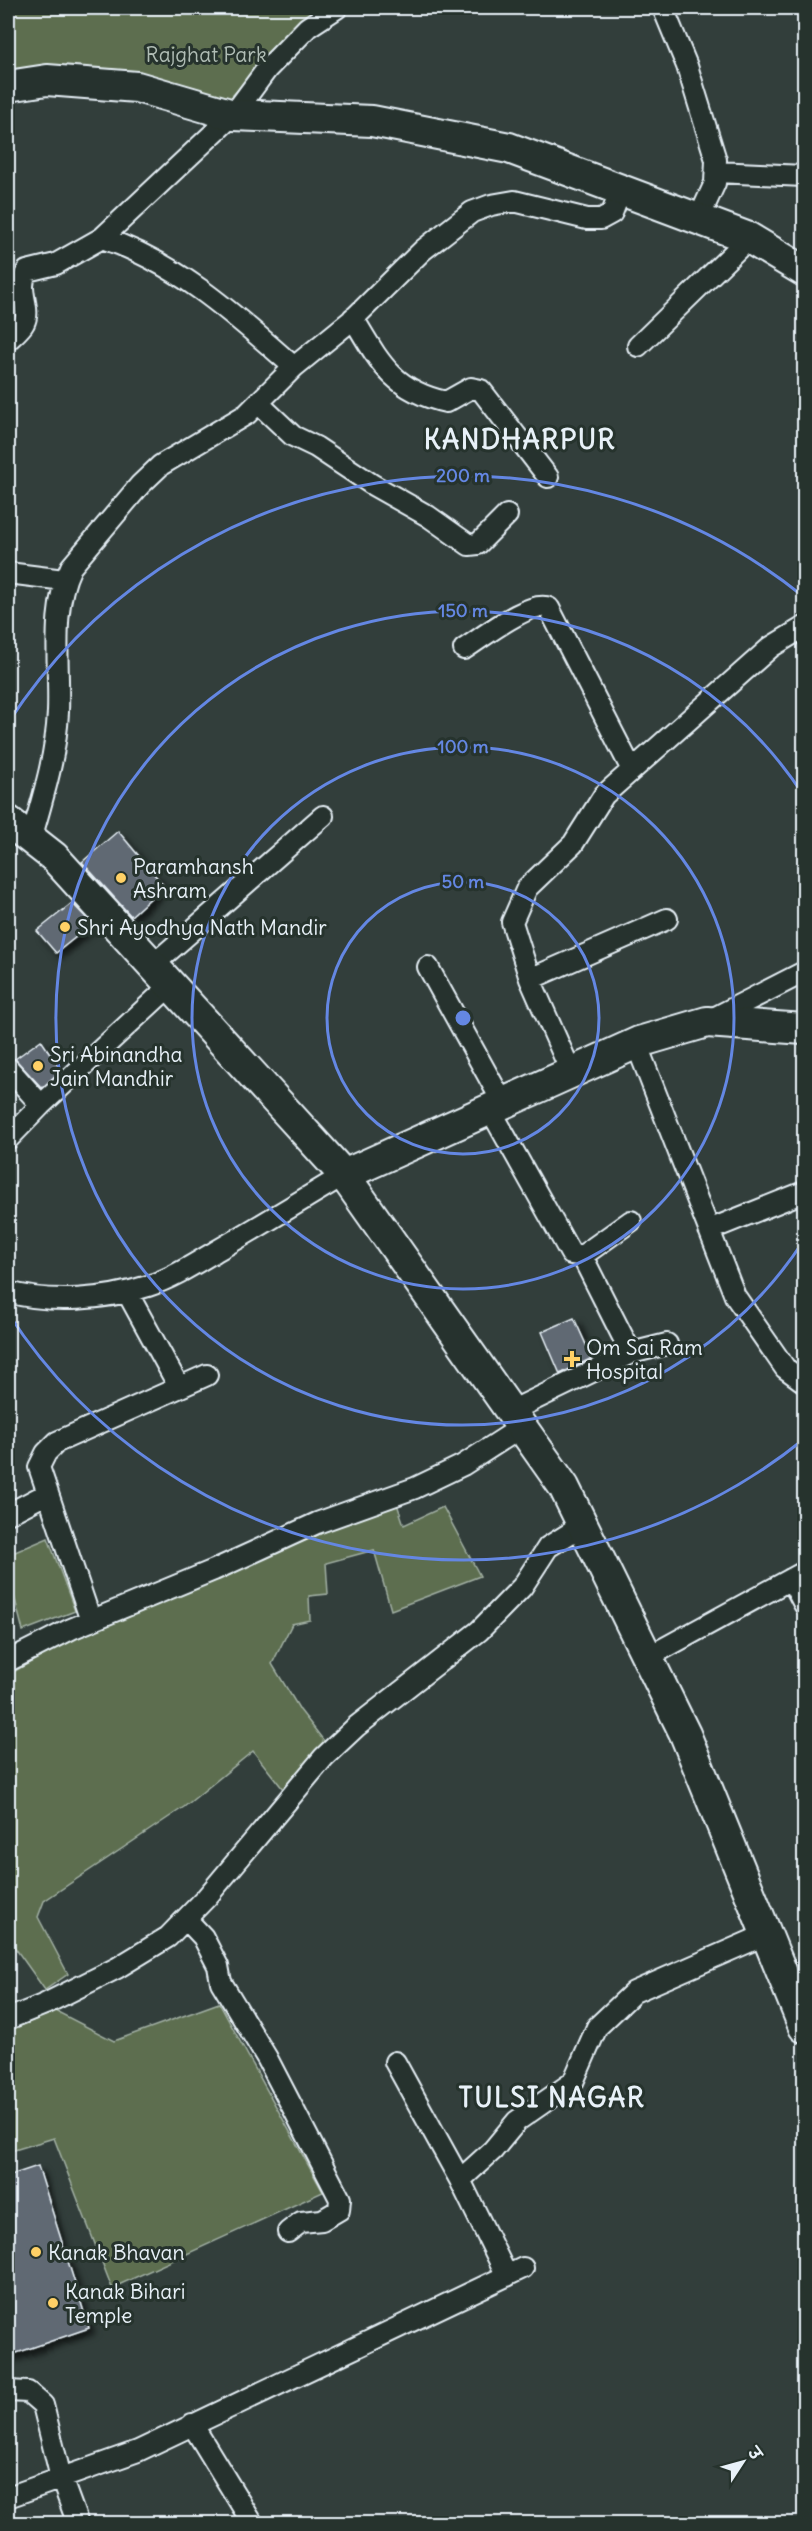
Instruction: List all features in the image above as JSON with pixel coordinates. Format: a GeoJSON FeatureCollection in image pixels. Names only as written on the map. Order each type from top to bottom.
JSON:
{"type":"FeatureCollection","features":[{"type":"Feature","properties":{"kind":"main road"},"geometry":{"type":"LineString","coordinates":[[8,86],[47,80],[137,87],[233,115],[372,121],[509,148],[749,238],[804,271]]}},
{"type":"Feature","properties":{"kind":"main road"},"geometry":{"type":"LineString","coordinates":[[8,821],[54,857],[344,1175],[564,1487],[685,1734],[804,2027]]}},
{"type":"Feature","properties":{"kind":"main road"},"geometry":{"type":"LineString","coordinates":[[344,1175],[636,1043],[707,1022],[804,1029]]}},
{"type":"Feature","properties":{"kind":"street"},"geometry":{"type":"LineString","coordinates":[[8,340],[24,323],[26,314],[22,290],[27,271],[56,264],[102,238],[233,115],[267,69],[308,27],[338,8]]}},
{"type":"Feature","properties":{"kind":"street"},"geometry":{"type":"LineString","coordinates":[[663,8],[698,98],[716,160],[715,183],[699,218]]}},
{"type":"Feature","properties":{"kind":"street"},"geometry":{"type":"LineString","coordinates":[[716,172],[804,176]]}},
{"type":"Feature","properties":{"kind":"street"},"geometry":{"type":"LineString","coordinates":[[31,839],[50,775],[58,715],[59,611],[64,580],[71,567],[140,485],[161,465],[248,414],[294,367],[353,318],[423,250],[472,212],[491,205],[514,201],[587,219],[601,219],[612,213],[621,189]]}},
{"type":"Feature","properties":{"kind":"street"},"geometry":{"type":"LineString","coordinates":[[102,238],[128,246],[179,274],[239,318],[294,367]]}},
{"type":"Feature","properties":{"kind":"street"},"geometry":{"type":"LineString","coordinates":[[638,346],[749,238]]}},
{"type":"Feature","properties":{"kind":"street"},"geometry":{"type":"LineString","coordinates":[[353,318],[375,355],[397,381],[446,402],[471,388],[481,390],[548,477]]}},
{"type":"Feature","properties":{"kind":"street"},"geometry":{"type":"LineString","coordinates":[[258,403],[286,432],[428,516],[469,545],[478,544],[507,515]]}},
{"type":"Feature","properties":{"kind":"street"},"geometry":{"type":"LineString","coordinates":[[8,573],[64,580]]}},
{"type":"Feature","properties":{"kind":"street"},"geometry":{"type":"LineString","coordinates":[[464,649],[523,611],[538,606],[549,608],[632,770]]}},
{"type":"Feature","properties":{"kind":"street"},"geometry":{"type":"LineString","coordinates":[[572,1072],[530,979],[512,922],[527,888],[573,843],[604,795],[771,647],[804,627]]}},
{"type":"Feature","properties":{"kind":"street"},"geometry":{"type":"LineString","coordinates":[[8,1139],[163,974],[323,816]]}},
{"type":"Feature","properties":{"kind":"street"},"geometry":{"type":"LineString","coordinates":[[530,979],[667,919]]}},
{"type":"Feature","properties":{"kind":"street"},"geometry":{"type":"LineString","coordinates":[[428,967],[566,1247],[576,1257],[582,1256],[631,1221]]}},
{"type":"Feature","properties":{"kind":"street"},"geometry":{"type":"LineString","coordinates":[[707,1022],[804,972]]}},
{"type":"Feature","properties":{"kind":"street"},"geometry":{"type":"LineString","coordinates":[[636,1043],[735,1296],[785,1368],[804,1382]]}},
{"type":"Feature","properties":{"kind":"street"},"geometry":{"type":"LineString","coordinates":[[8,1068],[41,1105]]}},
{"type":"Feature","properties":{"kind":"street"},"geometry":{"type":"LineString","coordinates":[[8,1293],[27,1298],[72,1298],[127,1292],[150,1286],[185,1269],[344,1175]]}},
{"type":"Feature","properties":{"kind":"street"},"geometry":{"type":"LineString","coordinates":[[709,1230],[804,1192]]}},
{"type":"Feature","properties":{"kind":"street"},"geometry":{"type":"LineString","coordinates":[[582,1256],[631,1353]]}},
{"type":"Feature","properties":{"kind":"street"},"geometry":{"type":"LineString","coordinates":[[127,1292],[178,1385]]}},
{"type":"Feature","properties":{"kind":"street"},"geometry":{"type":"LineString","coordinates":[[8,1660],[91,1621],[214,1570],[317,1523],[415,1488],[463,1465],[516,1419],[631,1353],[667,1344]]}},
{"type":"Feature","properties":{"kind":"street"},"geometry":{"type":"LineString","coordinates":[[91,1621],[46,1494],[39,1467],[46,1454],[57,1442],[178,1385],[207,1375]]}},
{"type":"Feature","properties":{"kind":"street"},"geometry":{"type":"LineString","coordinates":[[8,1514],[46,1494]]}},
{"type":"Feature","properties":{"kind":"street"},"geometry":{"type":"LineString","coordinates":[[8,2019],[45,2004],[117,1968],[168,1937],[186,1919],[324,1757],[357,1726],[479,1631],[522,1587],[548,1547],[583,1525]]}},
{"type":"Feature","properties":{"kind":"street"},"geometry":{"type":"LineString","coordinates":[[648,1657],[798,1576],[804,1604]]}},
{"type":"Feature","properties":{"kind":"street"},"geometry":{"type":"LineString","coordinates":[[186,1919],[203,1937],[218,1966],[221,1982],[267,2058],[340,2199],[339,2210],[322,2220],[301,2222],[288,2232]]}},
{"type":"Feature","properties":{"kind":"street"},"geometry":{"type":"LineString","coordinates":[[460,2180],[493,2150],[517,2121],[573,2082],[597,2027],[634,1992],[766,1934]]}},
{"type":"Feature","properties":{"kind":"street"},"geometry":{"type":"LineString","coordinates":[[8,2498],[138,2451],[415,2322],[515,2272],[460,2180],[395,2062]]}},
{"type":"Feature","properties":{"kind":"street"},"geometry":{"type":"LineString","coordinates":[[8,2391],[28,2392],[43,2405],[61,2478],[78,2523]]}},
{"type":"Feature","properties":{"kind":"street"},"geometry":{"type":"LineString","coordinates":[[192,2424],[253,2523]]}},
{"type":"Feature","properties":{"kind":"green space","name":"Rajghat Park"},"geometry":{"type":"Polygon","coordinates":[[[8,8],[324,8],[268,57],[222,107],[8,82],[8,8]]]}},
{"type":"Feature","properties":{"kind":"green space"},"geometry":{"type":"Polygon","coordinates":[[[396,1501],[404,1525],[443,1507],[480,1576],[391,1610],[374,1550],[326,1563],[328,1594],[309,1596],[310,1620],[292,1624],[272,1664],[300,1710],[324,1741],[283,1789],[253,1751],[184,1807],[44,1901],[38,1917],[68,1974],[45,1990],[8,1938],[8,1675],[89,1628],[213,1580],[396,1501]]]}},
{"type":"Feature","properties":{"kind":"green space"},"geometry":{"type":"Polygon","coordinates":[[[48,1538],[75,1611],[23,1631],[8,1572],[8,1555],[48,1538]]]}},
{"type":"Feature","properties":{"kind":"green space"},"geometry":{"type":"Polygon","coordinates":[[[219,2003],[323,2192],[112,2288],[54,2138],[8,2152],[8,2031],[56,2011],[114,2041],[219,2003]]]}},
{"type":"Feature","properties":{"kind":"building","name":"Paramhansh Ashram"},"geometry":{"type":"Polygon","coordinates":[[[118,831],[164,886],[131,916],[82,862],[118,831]]]}},
{"type":"Feature","properties":{"kind":"building","name":"Shri Ayodhya Nath Mandir"},"geometry":{"type":"Polygon","coordinates":[[[72,903],[92,924],[56,953],[37,931],[72,903]]]}},
{"type":"Feature","properties":{"kind":"building","name":"Sri Abinandha Jain Mandhir"},"geometry":{"type":"Polygon","coordinates":[[[41,1040],[61,1070],[42,1088],[15,1059],[41,1040]]]}},
{"type":"Feature","properties":{"kind":"building"},"geometry":{"type":"Polygon","coordinates":[[[574,1318],[592,1358],[560,1374],[542,1332],[574,1318]]]}},
{"type":"Feature","properties":{"kind":"building","name":"Kanak Bhavan"},"geometry":{"type":"Polygon","coordinates":[[[38,2166],[89,2328],[8,2356],[8,2176],[38,2166]]]}},
{"type":"Feature","properties":{"kind":"place","name":"Paramhansh Ashram"},"geometry":{"type":"Point","coordinates":[121,878]}},
{"type":"Feature","properties":{"kind":"place","name":"Shri Ayodhya Nath Mandir"},"geometry":{"type":"Point","coordinates":[65,927]}},
{"type":"Feature","properties":{"kind":"place","name":"Sri Abinandha Jain Mandhir"},"geometry":{"type":"Point","coordinates":[38,1066]}},
{"type":"Feature","properties":{"kind":"place","name":"Om Sai Ram Hospital"},"geometry":{"type":"Point","coordinates":[572,1359]}},
{"type":"Feature","properties":{"kind":"place","name":"Kanak Bhavan"},"geometry":{"type":"Point","coordinates":[36,2252]}},
{"type":"Feature","properties":{"kind":"place","name":"Kanak Bihari Temple"},"geometry":{"type":"Point","coordinates":[53,2303]}},
{"type":"Feature","properties":{"kind":"district","name":"KANDHARPUR"},"geometry":{"type":"Point","coordinates":[520,439]}},
{"type":"Feature","properties":{"kind":"district","name":"TULSI NAGAR"},"geometry":{"type":"Point","coordinates":[552,2097]}}]}
